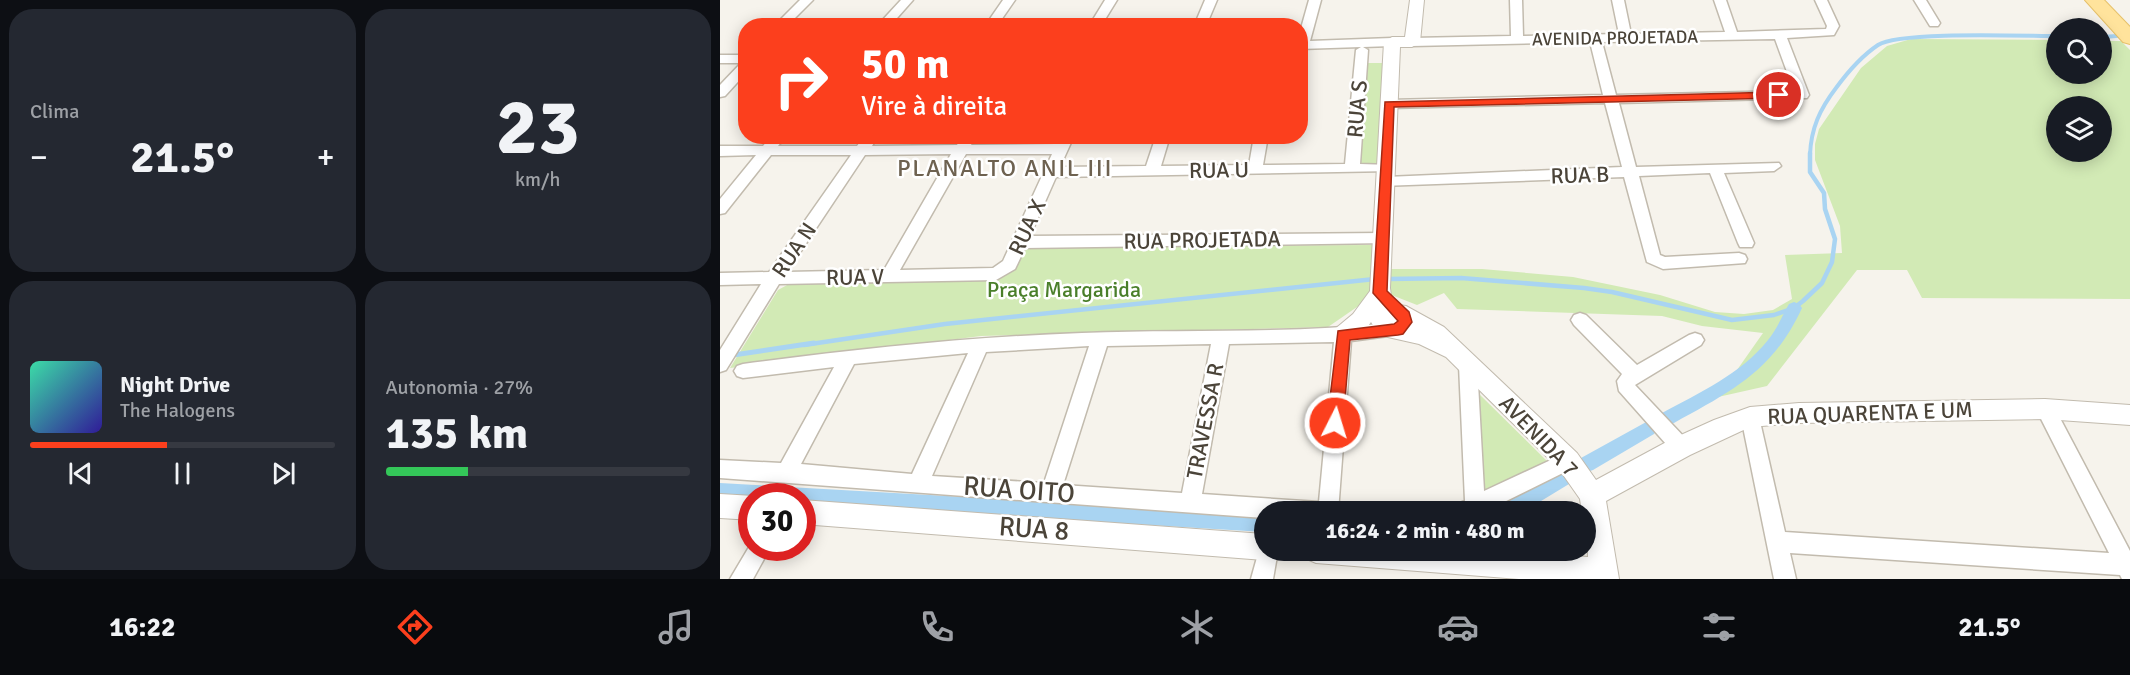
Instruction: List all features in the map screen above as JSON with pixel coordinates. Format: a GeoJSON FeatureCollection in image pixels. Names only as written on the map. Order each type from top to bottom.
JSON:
{"type":"FeatureCollection","features":[{"type":"Feature","properties":{"kind":"main road"},"geometry":{"type":"LineString","coordinates":[[2094,0],[2130,38]]}},
{"type":"Feature","properties":{"kind":"street"},"geometry":{"type":"LineString","coordinates":[[788,18],[807,0]]}},
{"type":"Feature","properties":{"kind":"street"},"geometry":{"type":"LineString","coordinates":[[890,18],[907,0]]}},
{"type":"Feature","properties":{"kind":"street"},"geometry":{"type":"LineString","coordinates":[[997,18],[1010,0]]}},
{"type":"Feature","properties":{"kind":"street"},"geometry":{"type":"LineString","coordinates":[[1100,18],[1111,0]]}},
{"type":"Feature","properties":{"kind":"street"},"geometry":{"type":"LineString","coordinates":[[1203,18],[1211,0]]}},
{"type":"Feature","properties":{"kind":"street"},"geometry":{"type":"LineString","coordinates":[[1308,24],[1315,0]]}},
{"type":"Feature","properties":{"kind":"street"},"geometry":{"type":"LineString","coordinates":[[1412,42],[1417,0]]}},
{"type":"Feature","properties":{"kind":"street"},"geometry":{"type":"LineString","coordinates":[[1516,0],[1517,40]]}},
{"type":"Feature","properties":{"kind":"street"},"geometry":{"type":"LineString","coordinates":[[1618,0],[1626,38]]}},
{"type":"Feature","properties":{"kind":"street"},"geometry":{"type":"LineString","coordinates":[[1720,0],[1732,36]]}},
{"type":"Feature","properties":{"kind":"street","name":"AVENIDA PROJETADA"},"geometry":{"type":"LineString","coordinates":[[1392,46],[1412,42],[1780,35],[1830,32],[1833,26],[1821,0]]}},
{"type":"Feature","properties":{"kind":"street"},"geometry":{"type":"LineString","coordinates":[[1920,0],[1934,23]]}},
{"type":"Feature","properties":{"kind":"street"},"geometry":{"type":"LineString","coordinates":[[1389,104],[1802,95],[1780,35]]}},
{"type":"Feature","properties":{"kind":"street"},"geometry":{"type":"LineString","coordinates":[[1595,39],[1653,258],[1664,263],[1739,259]]}},
{"type":"Feature","properties":{"kind":"street"},"geometry":{"type":"LineString","coordinates":[[1308,47],[1392,46]]}},
{"type":"Feature","properties":{"kind":"street"},"geometry":{"type":"LineString","coordinates":[[1308,47],[1362,50],[1392,46]]}},
{"type":"Feature","properties":{"kind":"street","name":"RUA S"},"geometry":{"type":"LineString","coordinates":[[1391,321],[1380,290],[1392,46]]}},
{"type":"Feature","properties":{"kind":"street","name":"RUA S"},"geometry":{"type":"LineString","coordinates":[[1352,168],[1362,50]]}},
{"type":"Feature","properties":{"kind":"street"},"geometry":{"type":"LineString","coordinates":[[720,52],[738,52]]}},
{"type":"Feature","properties":{"kind":"street"},"geometry":{"type":"LineString","coordinates":[[720,59],[738,59]]}},
{"type":"Feature","properties":{"kind":"street"},"geometry":{"type":"LineString","coordinates":[[720,93],[738,74]]}},
{"type":"Feature","properties":{"kind":"street"},"geometry":{"type":"LineString","coordinates":[[720,209],[773,144]]}},
{"type":"Feature","properties":{"kind":"street","name":"RUA N"},"geometry":{"type":"LineString","coordinates":[[720,365],[774,278],[865,144]]}},
{"type":"Feature","properties":{"kind":"street"},"geometry":{"type":"LineString","coordinates":[[720,151],[861,150],[951,144]]}},
{"type":"Feature","properties":{"kind":"street"},"geometry":{"type":"LineString","coordinates":[[888,277],[965,144]]}},
{"type":"Feature","properties":{"kind":"street","name":"RUA X"},"geometry":{"type":"LineString","coordinates":[[990,275],[1002,271],[1009,265],[1065,144]]}},
{"type":"Feature","properties":{"kind":"street"},"geometry":{"type":"LineString","coordinates":[[1152,171],[1160,144]]}},
{"type":"Feature","properties":{"kind":"street"},"geometry":{"type":"LineString","coordinates":[[1255,170],[1260,144]]}},
{"type":"Feature","properties":{"kind":"street","name":"RUA B"},"geometry":{"type":"LineString","coordinates":[[1386,175],[1630,173],[1774,166]]}},
{"type":"Feature","properties":{"kind":"street","name":"RUA U"},"geometry":{"type":"LineString","coordinates":[[1052,172],[1352,168],[1386,175]]}},
{"type":"Feature","properties":{"kind":"street"},"geometry":{"type":"LineString","coordinates":[[1715,169],[1746,243]]}},
{"type":"Feature","properties":{"kind":"street","name":"RUA PROJETADA"},"geometry":{"type":"LineString","coordinates":[[1021,242],[1383,239]]}},
{"type":"Feature","properties":{"kind":"street","name":"RUA V"},"geometry":{"type":"LineString","coordinates":[[720,279],[990,275]]}},
{"type":"Feature","properties":{"kind":"street"},"geometry":{"type":"LineString","coordinates":[[1329,501],[1343,335],[1361,320],[1380,290]]}},
{"type":"Feature","properties":{"kind":"street"},"geometry":{"type":"LineString","coordinates":[[1580,320],[1635,375]]}},
{"type":"Feature","properties":{"kind":"street"},"geometry":{"type":"LineString","coordinates":[[743,371],[849,357],[980,345],[1343,335],[1391,321]]}},
{"type":"Feature","properties":{"kind":"street","name":"AVENIDA 7"},"geometry":{"type":"LineString","coordinates":[[1391,321],[1460,357],[1568,461],[1592,495],[1604,577]]}},
{"type":"Feature","properties":{"kind":"street","name":"TRAVESSA R"},"geometry":{"type":"LineString","coordinates":[[1190,502],[1221,339]]}},
{"type":"Feature","properties":{"kind":"street"},"geometry":{"type":"LineString","coordinates":[[1051,492],[1100,340]]}},
{"type":"Feature","properties":{"kind":"street"},"geometry":{"type":"LineString","coordinates":[[1681,447],[1626,390],[1626,381],[1695,340]]}},
{"type":"Feature","properties":{"kind":"street"},"geometry":{"type":"LineString","coordinates":[[918,484],[980,345]]}},
{"type":"Feature","properties":{"kind":"street"},"geometry":{"type":"LineString","coordinates":[[786,472],[849,357]]}},
{"type":"Feature","properties":{"kind":"street"},"geometry":{"type":"LineString","coordinates":[[1460,357],[1468,501]]}},
{"type":"Feature","properties":{"kind":"street"},"geometry":{"type":"LineString","coordinates":[[2045,409],[2128,570]]}},
{"type":"Feature","properties":{"kind":"street","name":"RUA QUARENTA E UM"},"geometry":{"type":"LineString","coordinates":[[1592,495],[1681,447],[1750,417],[1799,412],[2045,409],[2130,415]]}},
{"type":"Feature","properties":{"kind":"street"},"geometry":{"type":"LineString","coordinates":[[1750,417],[1785,579]]}},
{"type":"Feature","properties":{"kind":"street"},"geometry":{"type":"LineString","coordinates":[[1485,501],[1568,461]]}},
{"type":"Feature","properties":{"kind":"street","name":"RUA OITO"},"geometry":{"type":"LineString","coordinates":[[720,469],[1254,507]]}},
{"type":"Feature","properties":{"kind":"street"},"geometry":{"type":"LineString","coordinates":[[720,506],[738,507]]}},
{"type":"Feature","properties":{"kind":"street","name":"RUA 8"},"geometry":{"type":"LineString","coordinates":[[816,513],[1254,546]]}},
{"type":"Feature","properties":{"kind":"street"},"geometry":{"type":"LineString","coordinates":[[1778,542],[2128,570]]}},
{"type":"Feature","properties":{"kind":"street"},"geometry":{"type":"LineString","coordinates":[[741,579],[752,561]]}},
{"type":"Feature","properties":{"kind":"street"},"geometry":{"type":"LineString","coordinates":[[1262,579],[1266,561]]}},
{"type":"Feature","properties":{"kind":"street"},"geometry":{"type":"LineString","coordinates":[[1433,561],[1604,577]]}},
{"type":"Feature","properties":{"kind":"green space"},"geometry":{"type":"Polygon","coordinates":[[[1911,39],[2046,40],[2046,84],[2112,84],[2112,41],[2121,41],[2130,50],[2130,299],[1922,298],[1907,270],[1857,270],[1767,386],[1718,397],[1763,333],[1702,326],[1662,316],[1457,309],[1444,293],[1417,305],[1389,294],[1390,269],[1482,269],[1573,277],[1660,295],[1715,312],[1744,314],[1773,310],[1792,299],[1785,255],[1842,253],[1840,226],[1815,160],[1815,144],[1819,129],[1861,68],[1887,46],[1911,39]]]}},
{"type":"Feature","properties":{"kind":"green space"},"geometry":{"type":"Polygon","coordinates":[[[1366,63],[1388,63],[1382,164],[1359,164],[1366,63]]]}},
{"type":"Feature","properties":{"kind":"green space","name":"Praça Margarida"},"geometry":{"type":"Polygon","coordinates":[[[1374,245],[1370,298],[1328,327],[981,336],[730,368],[778,290],[789,284],[991,280],[1016,265],[1029,247],[1374,245]]]}},
{"type":"Feature","properties":{"kind":"green space"},"geometry":{"type":"Polygon","coordinates":[[[1475,390],[1549,463],[1482,495],[1475,390]]]}},
{"type":"Feature","properties":{"kind":"green space"},"geometry":{"type":"Polygon","coordinates":[[[720,486],[738,487],[738,494],[720,494],[720,486]]]}},
{"type":"Feature","properties":{"kind":"green space"},"geometry":{"type":"Polygon","coordinates":[[[816,491],[1254,516],[1254,530],[816,501],[816,491]]]}},
{"type":"Feature","properties":{"kind":"waterway"},"geometry":{"type":"LineString","coordinates":[[1810,155],[1814,127],[1825,104],[1850,70],[1878,45],[1890,41],[1935,36],[2046,36]]}},
{"type":"Feature","properties":{"kind":"waterway"},"geometry":{"type":"LineString","coordinates":[[2112,36],[2117,36]]}},
{"type":"Feature","properties":{"kind":"waterway"},"geometry":{"type":"LineString","coordinates":[[1387,279],[1461,278],[1584,288],[1612,292],[1732,320],[1774,315],[1794,308],[1803,301],[1822,283],[1832,262],[1835,239],[1825,209],[1824,193],[1810,172],[1810,155]]}},
{"type":"Feature","properties":{"kind":"waterway"},"geometry":{"type":"LineString","coordinates":[[804,345],[945,324],[1375,279]]}},
{"type":"Feature","properties":{"kind":"waterway"},"geometry":{"type":"LineString","coordinates":[[1668,418],[1725,386],[1758,361],[1773,346],[1794,308]]}},
{"type":"Feature","properties":{"kind":"waterway"},"geometry":{"type":"LineString","coordinates":[[720,357],[814,343]]}},
{"type":"Feature","properties":{"kind":"waterway"},"geometry":{"type":"LineString","coordinates":[[1587,464],[1648,429]]}},
{"type":"Feature","properties":{"kind":"waterway"},"geometry":{"type":"LineString","coordinates":[[1524,501],[1563,478]]}},
{"type":"Feature","properties":{"kind":"waterway"},"geometry":{"type":"LineString","coordinates":[[720,491],[1254,522]]}},
{"type":"Feature","properties":{"kind":"district","name":"PLANALTO ANIL III"},"geometry":{"type":"Point","coordinates":[1005,168]}},
{"type":"Feature","properties":{"kind":"route"},"geometry":{"type":"LineString","coordinates":[[1335,423],[1343,335],[1398,330],[1405,322],[1404,316],[1380,293],[1389,104],[1779,95]]}}]}
